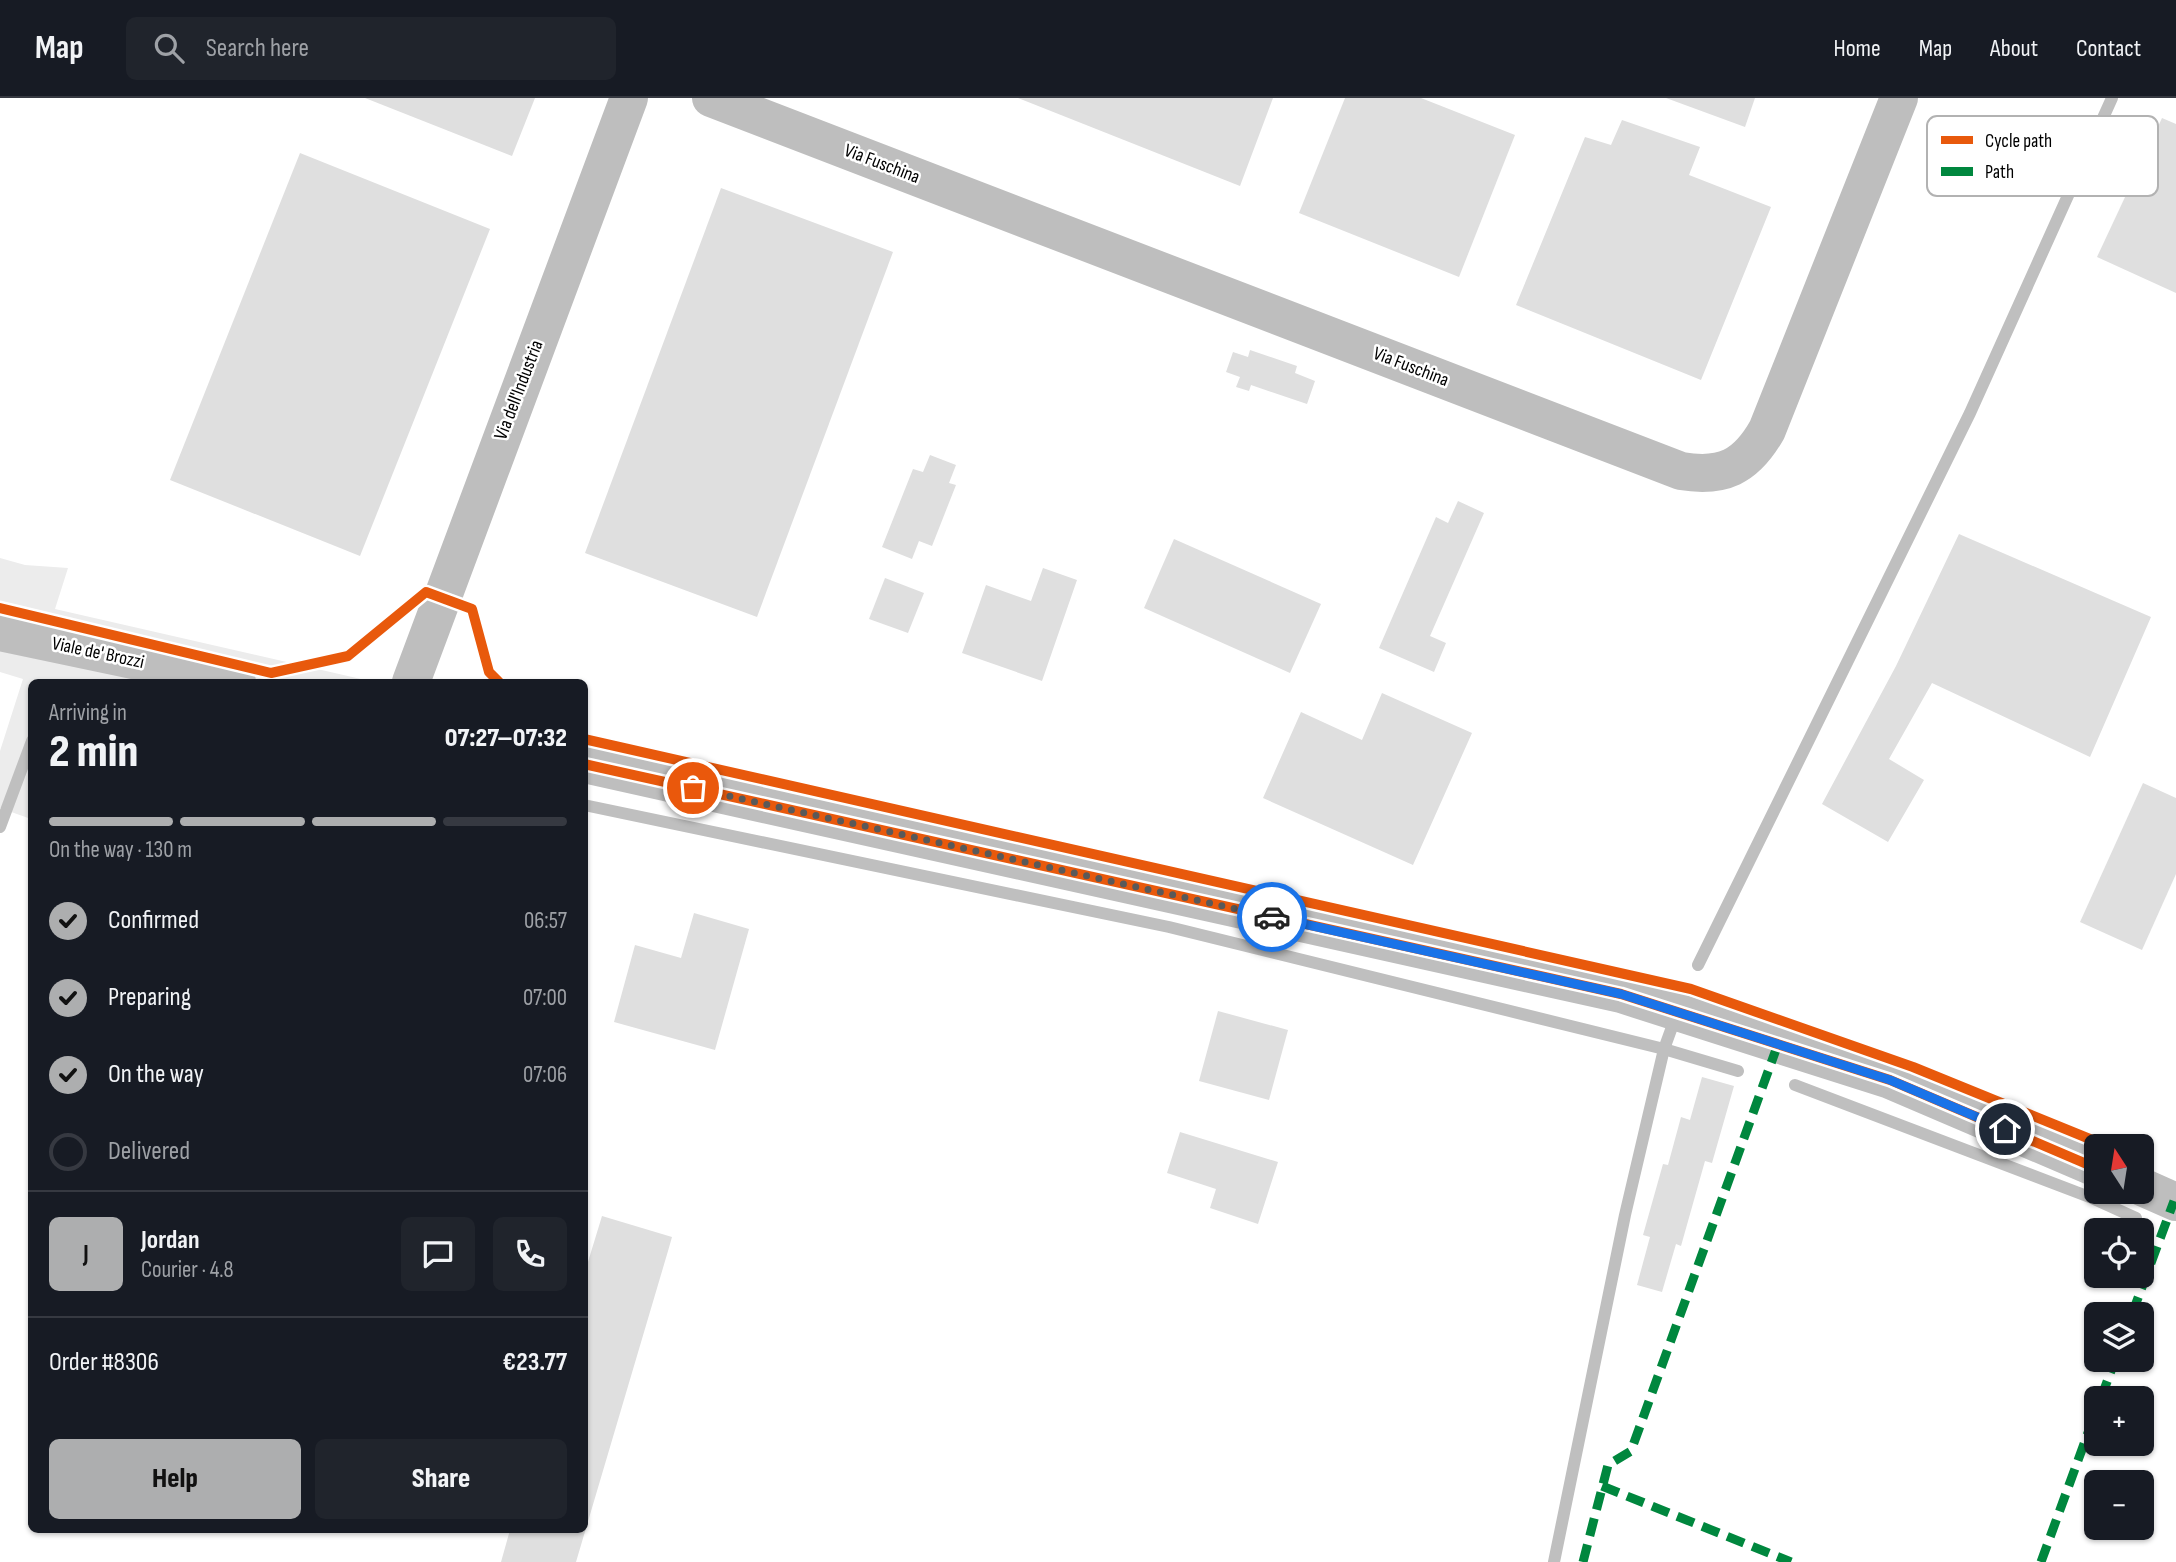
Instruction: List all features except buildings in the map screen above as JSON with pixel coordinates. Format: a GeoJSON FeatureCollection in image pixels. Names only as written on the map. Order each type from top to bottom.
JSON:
{"type":"FeatureCollection","features":[{"type":"Feature","properties":{"kind":"street","name":"Via dell'Industria"},"geometry":{"type":"LineString","coordinates":[[412,679],[629,98]]}},
{"type":"Feature","properties":{"kind":"street","name":"Via Fuschina"},"geometry":{"type":"LineString","coordinates":[[711,98],[1668,466],[1702,474],[1723,471],[1742,463],[1757,448],[1767,430],[1899,98]]}},
{"type":"Feature","properties":{"kind":"street","name":"Viale de' Brozzi"},"geometry":{"type":"LineString","coordinates":[[0,632],[223,679]]}},
{"type":"Feature","properties":{"kind":"street"},"geometry":{"type":"LineString","coordinates":[[588,765],[1621,994],[1890,1080],[2084,1163]]}},
{"type":"Feature","properties":{"kind":"street"},"geometry":{"type":"LineString","coordinates":[[2154,1192],[2176,1202]]}},
{"type":"Feature","properties":{"kind":"shaded area"},"geometry":{"type":"Polygon","coordinates":[[[0,558],[25,565],[68,568],[55,609],[361,679],[28,679],[28,818],[0,808],[0,751],[23,679],[0,672],[0,558]]]}},
{"type":"Feature","properties":{"kind":"waterway"},"geometry":{"type":"LineString","coordinates":[[2104,116],[2112,98]]}},
{"type":"Feature","properties":{"kind":"waterway"},"geometry":{"type":"LineString","coordinates":[[1698,965],[1970,413],[2068,196]]}},
{"type":"Feature","properties":{"kind":"waterway"},"geometry":{"type":"LineString","coordinates":[[0,827],[28,752]]}},
{"type":"Feature","properties":{"kind":"waterway"},"geometry":{"type":"LineString","coordinates":[[588,806],[1169,927],[1664,1049],[1738,1071]]}},
{"type":"Feature","properties":{"kind":"waterway"},"geometry":{"type":"LineString","coordinates":[[1554,1562],[1625,1215],[1664,1049],[1676,1016]]}},
{"type":"Feature","properties":{"kind":"waterway"},"geometry":{"type":"LineString","coordinates":[[1795,1085],[2092,1198],[2136,1218]]}},
{"type":"Feature","properties":{"kind":"marked path"},"geometry":{"type":"LineString","coordinates":[[1583,1562],[1608,1465],[1631,1451],[1778,1044]]}},
{"type":"Feature","properties":{"kind":"marked path"},"geometry":{"type":"LineString","coordinates":[[2136,1302],[2174,1201]]}},
{"type":"Feature","properties":{"kind":"marked path"},"geometry":{"type":"LineString","coordinates":[[2105,1386],[2111,1372]]}},
{"type":"Feature","properties":{"kind":"marked path"},"geometry":{"type":"LineString","coordinates":[[2041,1562],[2084,1444]]}},
{"type":"Feature","properties":{"kind":"marked path"},"geometry":{"type":"LineString","coordinates":[[1602,1486],[1791,1562]]}},
{"type":"Feature","properties":{"kind":"cycle path"},"geometry":{"type":"LineString","coordinates":[[0,608],[271,673],[348,656],[426,592],[472,609],[489,672],[496,679]]}},
{"type":"Feature","properties":{"kind":"cycle path"},"geometry":{"type":"LineString","coordinates":[[588,740],[1691,989],[1913,1067],[2084,1137]]}},
{"type":"Feature","properties":{"kind":"cycle path"},"geometry":{"type":"LineString","coordinates":[[588,765],[1621,994],[1890,1080],[2084,1163]]}},
{"type":"Feature","properties":{"kind":"way so far"},"geometry":{"type":"LineString","coordinates":[[693,788],[1272,917]]}},
{"type":"Feature","properties":{"kind":"route"},"geometry":{"type":"LineString","coordinates":[[1272,917],[1621,994],[1890,1080],[2005,1129]]}}]}
